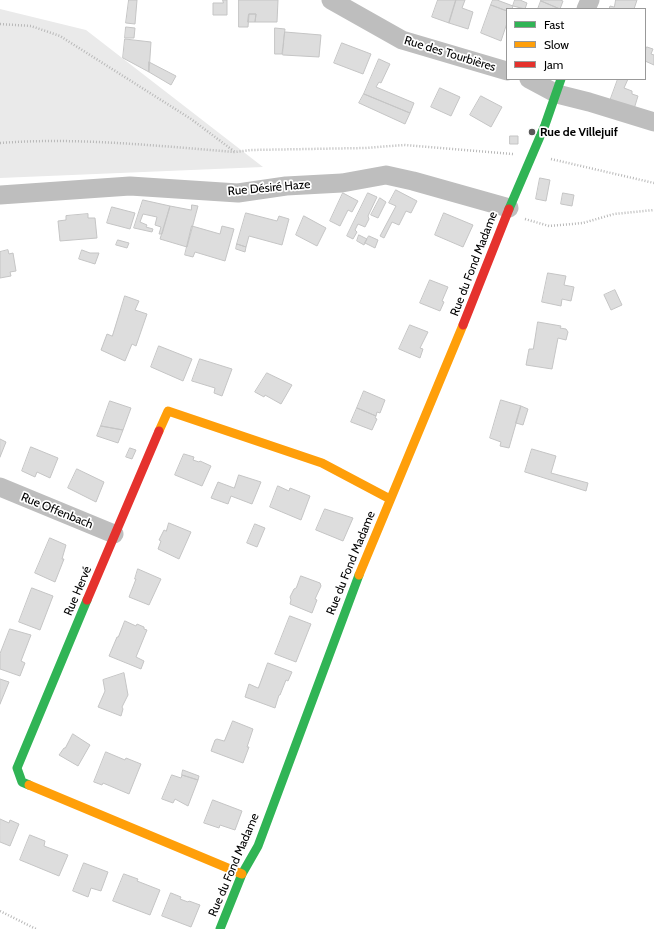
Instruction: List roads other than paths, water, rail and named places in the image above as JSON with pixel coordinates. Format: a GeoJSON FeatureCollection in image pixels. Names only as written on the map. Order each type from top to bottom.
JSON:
{"type":"FeatureCollection","features":[{"type":"Feature","properties":{"kind":"street","name":"Rue des Tourbières"},"geometry":{"type":"LineString","coordinates":[[331,0],[402,40],[506,71]]}},
{"type":"Feature","properties":{"kind":"street"},"geometry":{"type":"LineString","coordinates":[[533,80],[559,86],[589,102],[654,122]]}},
{"type":"Feature","properties":{"kind":"street","name":"Rue du Fond Madame"},"geometry":{"type":"LineString","coordinates":[[220,929],[242,874],[258,846],[359,574],[417,437],[559,86]]}},
{"type":"Feature","properties":{"kind":"street","name":"Rue Désiré Haze"},"geometry":{"type":"LineString","coordinates":[[0,195],[130,186],[238,193],[286,186],[342,183],[386,175],[413,181],[509,208]]}},
{"type":"Feature","properties":{"kind":"street","name":"Rue Hervé"},"geometry":{"type":"LineString","coordinates":[[242,874],[22,782],[17,768],[114,534],[168,411],[322,463],[390,499]]}},
{"type":"Feature","properties":{"kind":"street","name":"Rue Offenbach"},"geometry":{"type":"LineString","coordinates":[[0,487],[114,534]]}},
{"type":"Feature","properties":{"kind":"place","name":"Rue de Villejuif"},"geometry":{"type":"Point","coordinates":[532,132]}}]}
